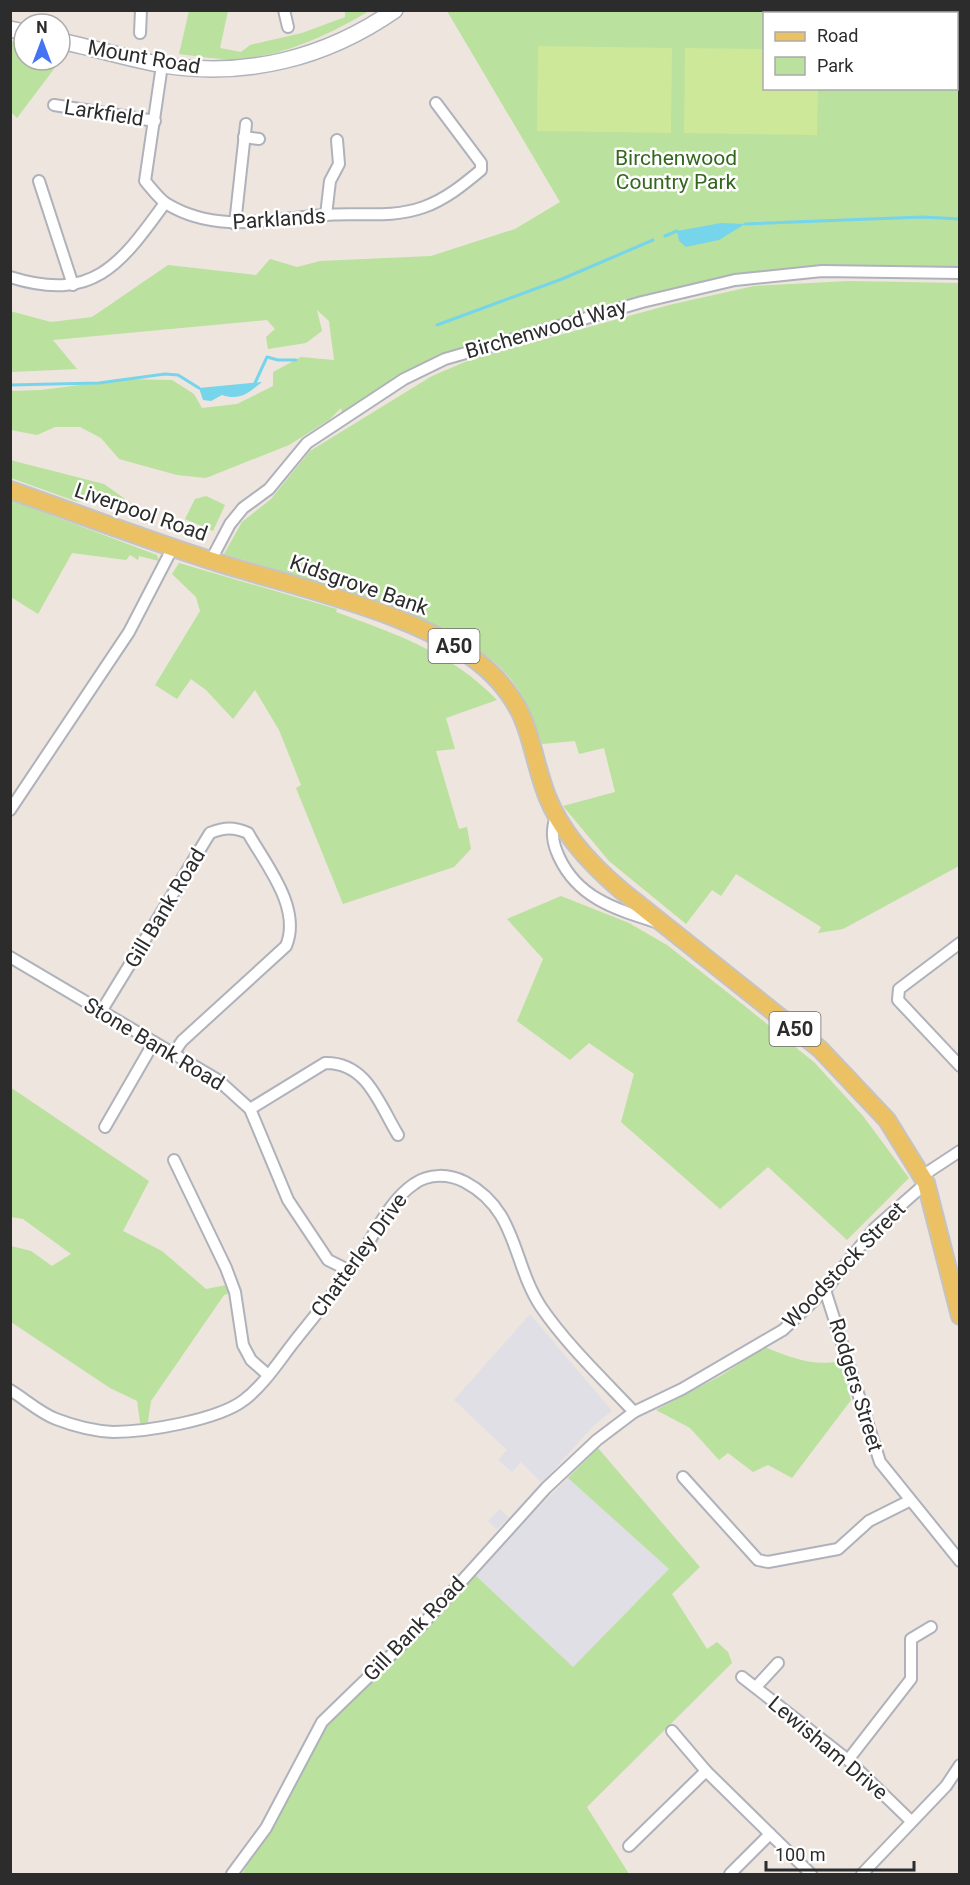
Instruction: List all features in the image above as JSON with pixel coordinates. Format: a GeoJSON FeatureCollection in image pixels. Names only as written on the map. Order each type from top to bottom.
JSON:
{"type":"FeatureCollection","features":[{"type":"Feature","properties":{"kind":"main road","name":"Liverpool Road"},"geometry":{"type":"LineString","coordinates":[[10,489],[173,547],[257,574]]}},
{"type":"Feature","properties":{"kind":"main road","name":"Kidsgrove Bank"},"geometry":{"type":"LineString","coordinates":[[257,574],[358,605],[416,628],[453,646],[480,663],[512,696],[521,711],[530,732],[546,793],[556,816],[581,852],[603,875],[820,1049],[886,1120],[924,1179]]}},
{"type":"Feature","properties":{"kind":"main road","name":"A50"},"geometry":{"type":"LineString","coordinates":[[924,1179],[960,1316]]}},
{"type":"Feature","properties":{"kind":"street"},"geometry":{"type":"LineString","coordinates":[[140,33],[141,10]]}},
{"type":"Feature","properties":{"kind":"street"},"geometry":{"type":"LineString","coordinates":[[284,10],[288,27]]}},
{"type":"Feature","properties":{"kind":"street","name":"Mount Road"},"geometry":{"type":"LineString","coordinates":[[72,43],[162,65],[220,69],[254,68],[288,61],[340,43],[395,10]]}},
{"type":"Feature","properties":{"kind":"street","name":"Parklands"},"geometry":{"type":"LineString","coordinates":[[162,65],[145,181],[165,203],[192,216],[235,224],[326,215],[400,214],[449,196],[481,170],[482,163],[436,103]]}},
{"type":"Feature","properties":{"kind":"street","name":"Larkfield"},"geometry":{"type":"LineString","coordinates":[[54,105],[155,121]]}},
{"type":"Feature","properties":{"kind":"street"},"geometry":{"type":"LineString","coordinates":[[235,224],[246,124]]}},
{"type":"Feature","properties":{"kind":"street"},"geometry":{"type":"LineString","coordinates":[[244,137],[259,139]]}},
{"type":"Feature","properties":{"kind":"street"},"geometry":{"type":"LineString","coordinates":[[326,215],[330,181],[339,164],[336,140]]}},
{"type":"Feature","properties":{"kind":"street"},"geometry":{"type":"LineString","coordinates":[[39,181],[73,285]]}},
{"type":"Feature","properties":{"kind":"street"},"geometry":{"type":"LineString","coordinates":[[10,277],[40,286],[73,285],[107,271],[138,240],[165,203]]}},
{"type":"Feature","properties":{"kind":"street","name":"Birchenwood Way"},"geometry":{"type":"LineString","coordinates":[[211,560],[230,524],[243,508],[269,489],[307,443],[404,379],[445,359],[642,302],[735,280],[822,271],[960,273]]}},
{"type":"Feature","properties":{"kind":"street"},"geometry":{"type":"LineString","coordinates":[[10,810],[129,632],[173,547]]}},
{"type":"Feature","properties":{"kind":"street","name":"Kidsgrove Bank"},"geometry":{"type":"LineString","coordinates":[[556,816],[552,831],[556,850],[564,868],[585,892],[601,903],[664,925]]}},
{"type":"Feature","properties":{"kind":"street","name":"Gill Bank Road"},"geometry":{"type":"LineString","coordinates":[[102,1010],[210,833],[222,828],[235,828],[248,833],[285,901],[291,921],[291,934],[286,946],[183,1041],[173,1054]]}},
{"type":"Feature","properties":{"kind":"street"},"geometry":{"type":"LineString","coordinates":[[960,943],[899,989],[897,995],[898,1000],[960,1066]]}},
{"type":"Feature","properties":{"kind":"street","name":"Stone Bank Road"},"geometry":{"type":"LineString","coordinates":[[10,957],[218,1080],[250,1109],[288,1200],[328,1260],[350,1271]]}},
{"type":"Feature","properties":{"kind":"street"},"geometry":{"type":"LineString","coordinates":[[105,1127],[154,1042]]}},
{"type":"Feature","properties":{"kind":"street"},"geometry":{"type":"LineString","coordinates":[[250,1109],[325,1063],[340,1062],[362,1075],[398,1135]]}},
{"type":"Feature","properties":{"kind":"street","name":"Woodstock Street"},"geometry":{"type":"LineString","coordinates":[[633,1412],[682,1389],[783,1330],[825,1290],[875,1228],[924,1179],[960,1151]]}},
{"type":"Feature","properties":{"kind":"street"},"geometry":{"type":"LineString","coordinates":[[174,1160],[226,1268],[234,1292],[243,1345],[250,1360],[268,1375]]}},
{"type":"Feature","properties":{"kind":"street","name":"Chatterley Drive"},"geometry":{"type":"LineString","coordinates":[[10,1390],[53,1418],[81,1427],[115,1432],[222,1414],[244,1400],[268,1375],[350,1271],[407,1189],[424,1178],[441,1175],[465,1182],[489,1201],[507,1223],[525,1276],[540,1305],[561,1333],[633,1412]]}},
{"type":"Feature","properties":{"kind":"street","name":"Rodgers Street"},"geometry":{"type":"LineString","coordinates":[[825,1290],[880,1462],[909,1501],[960,1561]]}},
{"type":"Feature","properties":{"kind":"street","name":"Gill Bank Road"},"geometry":{"type":"LineString","coordinates":[[231,1875],[266,1828],[322,1722],[422,1625],[546,1488],[597,1440],[633,1412]]}},
{"type":"Feature","properties":{"kind":"street"},"geometry":{"type":"LineString","coordinates":[[683,1477],[758,1560],[768,1562],[838,1549],[869,1521],[909,1501]]}},
{"type":"Feature","properties":{"kind":"street"},"geometry":{"type":"LineString","coordinates":[[848,1761],[911,1678],[909,1636],[931,1627]]}},
{"type":"Feature","properties":{"kind":"street"},"geometry":{"type":"LineString","coordinates":[[756,1687],[778,1662]]}},
{"type":"Feature","properties":{"kind":"street","name":"Lewisham Drive"},"geometry":{"type":"LineString","coordinates":[[742,1677],[848,1761],[911,1821]]}},
{"type":"Feature","properties":{"kind":"street"},"geometry":{"type":"LineString","coordinates":[[672,1731],[706,1771],[811,1875]]}},
{"type":"Feature","properties":{"kind":"street"},"geometry":{"type":"LineString","coordinates":[[862,1875],[946,1786],[960,1765]]}},
{"type":"Feature","properties":{"kind":"street"},"geometry":{"type":"LineString","coordinates":[[629,1846],[706,1771]]}},
{"type":"Feature","properties":{"kind":"street"},"geometry":{"type":"LineString","coordinates":[[730,1875],[770,1834]]}},
{"type":"Feature","properties":{"kind":"shaded area"},"geometry":{"type":"Polygon","coordinates":[[[530,1314],[612,1411],[594,1425],[542,1483],[521,1462],[512,1472],[498,1460],[507,1450],[454,1400],[530,1314]]]}},
{"type":"Feature","properties":{"kind":"shaded area"},"geometry":{"type":"Polygon","coordinates":[[[568,1478],[669,1569],[573,1667],[475,1575],[505,1541],[568,1478]]]}},
{"type":"Feature","properties":{"kind":"shaded area"},"geometry":{"type":"Polygon","coordinates":[[[500,1509],[509,1518],[497,1529],[488,1521],[500,1509]]]}},
{"type":"Feature","properties":{"kind":"green space"},"geometry":{"type":"Polygon","coordinates":[[[189,11],[228,11],[220,48],[241,52],[250,45],[302,33],[345,17],[345,11],[369,11],[321,36],[288,49],[253,57],[228,59],[179,54],[189,11]]]}},
{"type":"Feature","properties":{"kind":"green space","name":"Birchenwood Country Park"},"geometry":{"type":"Polygon","coordinates":[[[447,11],[959,11],[959,273],[822,271],[726,282],[442,361],[343,419],[341,408],[329,420],[289,445],[206,478],[177,475],[119,459],[101,438],[80,427],[55,427],[37,435],[11,430],[11,391],[41,390],[127,379],[172,380],[194,394],[202,408],[237,404],[273,386],[273,372],[301,357],[334,360],[329,321],[317,310],[322,331],[306,343],[268,349],[266,337],[275,329],[267,320],[53,340],[77,369],[11,372],[10,311],[51,322],[92,317],[168,265],[256,275],[270,259],[297,267],[320,261],[431,256],[515,229],[560,202],[447,11]]]}},
{"type":"Feature","properties":{"kind":"green space"},"geometry":{"type":"Polygon","coordinates":[[[959,11],[959,82],[958,12],[914,12],[959,11]]]}},
{"type":"Feature","properties":{"kind":"green space"},"geometry":{"type":"Polygon","coordinates":[[[11,41],[12,72],[52,72],[17,118],[11,112],[11,41]]]}},
{"type":"Feature","properties":{"kind":"green space"},"geometry":{"type":"Polygon","coordinates":[[[538,46],[672,48],[671,133],[537,131],[538,46]]]}},
{"type":"Feature","properties":{"kind":"green space"},"geometry":{"type":"Polygon","coordinates":[[[685,48],[763,49],[763,90],[818,90],[817,135],[684,133],[685,48]]]}},
{"type":"Feature","properties":{"kind":"green space"},"geometry":{"type":"Polygon","coordinates":[[[849,281],[959,283],[959,866],[843,929],[818,933],[821,927],[736,874],[721,896],[712,890],[686,924],[609,861],[563,806],[615,792],[604,748],[579,754],[575,741],[542,744],[526,703],[509,676],[476,648],[444,630],[370,599],[224,554],[242,522],[271,499],[310,451],[432,376],[472,359],[669,305],[754,286],[849,281]]]}},
{"type":"Feature","properties":{"kind":"green space"},"geometry":{"type":"Polygon","coordinates":[[[10,460],[104,484],[135,506],[130,515],[110,505],[75,501],[11,478],[10,460]]]}},
{"type":"Feature","properties":{"kind":"green space"},"geometry":{"type":"Polygon","coordinates":[[[206,496],[225,505],[213,531],[185,519],[195,499],[206,496]]]}},
{"type":"Feature","properties":{"kind":"green space"},"geometry":{"type":"Polygon","coordinates":[[[11,500],[157,555],[159,561],[139,556],[138,560],[130,555],[126,560],[72,553],[38,614],[11,597],[11,500]]]}},
{"type":"Feature","properties":{"kind":"green space"},"geometry":{"type":"Polygon","coordinates":[[[179,563],[337,609],[336,612],[380,628],[442,657],[480,684],[497,700],[446,718],[455,749],[436,751],[459,829],[467,827],[471,849],[454,867],[343,904],[296,788],[301,785],[279,730],[255,690],[233,719],[206,690],[191,679],[177,699],[155,685],[200,611],[196,597],[172,574],[179,563]]]}},
{"type":"Feature","properties":{"kind":"green space"},"geometry":{"type":"Polygon","coordinates":[[[561,896],[629,923],[667,945],[746,1007],[815,1063],[863,1116],[909,1178],[847,1240],[768,1167],[720,1209],[621,1122],[634,1074],[589,1043],[570,1060],[517,1021],[543,959],[507,919],[561,896]]]}},
{"type":"Feature","properties":{"kind":"green space"},"geometry":{"type":"Polygon","coordinates":[[[10,1087],[149,1181],[123,1231],[162,1251],[206,1289],[232,1284],[235,1292],[224,1295],[151,1401],[147,1428],[141,1429],[137,1401],[110,1388],[11,1322],[11,1246],[31,1251],[52,1266],[71,1254],[23,1219],[11,1217],[10,1087]]]}},
{"type":"Feature","properties":{"kind":"green space"},"geometry":{"type":"Polygon","coordinates":[[[765,1347],[811,1362],[840,1361],[851,1400],[792,1478],[768,1465],[753,1472],[728,1453],[719,1460],[690,1428],[656,1410],[722,1375],[765,1347]]]}},
{"type":"Feature","properties":{"kind":"green space"},"geometry":{"type":"Polygon","coordinates":[[[598,1448],[700,1567],[672,1594],[707,1649],[717,1642],[728,1652],[732,1663],[587,1807],[629,1874],[242,1874],[323,1728],[405,1649],[475,1575],[573,1667],[669,1569],[568,1478],[598,1448]]]}},
{"type":"Feature","properties":{"kind":"water"},"geometry":{"type":"Polygon","coordinates":[[[721,223],[745,224],[719,240],[686,247],[679,241],[677,231],[721,223]]]}},
{"type":"Feature","properties":{"kind":"water"},"geometry":{"type":"Polygon","coordinates":[[[262,382],[243,395],[228,397],[222,395],[211,401],[203,400],[199,388],[262,382]]]}},
{"type":"Feature","properties":{"kind":"waterway"},"geometry":{"type":"LineString","coordinates":[[745,224],[922,217],[960,219]]}},
{"type":"Feature","properties":{"kind":"waterway"},"geometry":{"type":"LineString","coordinates":[[665,236],[677,231]]}},
{"type":"Feature","properties":{"kind":"waterway"},"geometry":{"type":"LineString","coordinates":[[437,325],[562,279],[653,240]]}},
{"type":"Feature","properties":{"kind":"waterway"},"geometry":{"type":"LineString","coordinates":[[255,383],[267,357],[278,360],[296,360]]}},
{"type":"Feature","properties":{"kind":"waterway"},"geometry":{"type":"LineString","coordinates":[[10,385],[99,383],[165,374],[178,375],[199,388]]}}]}
